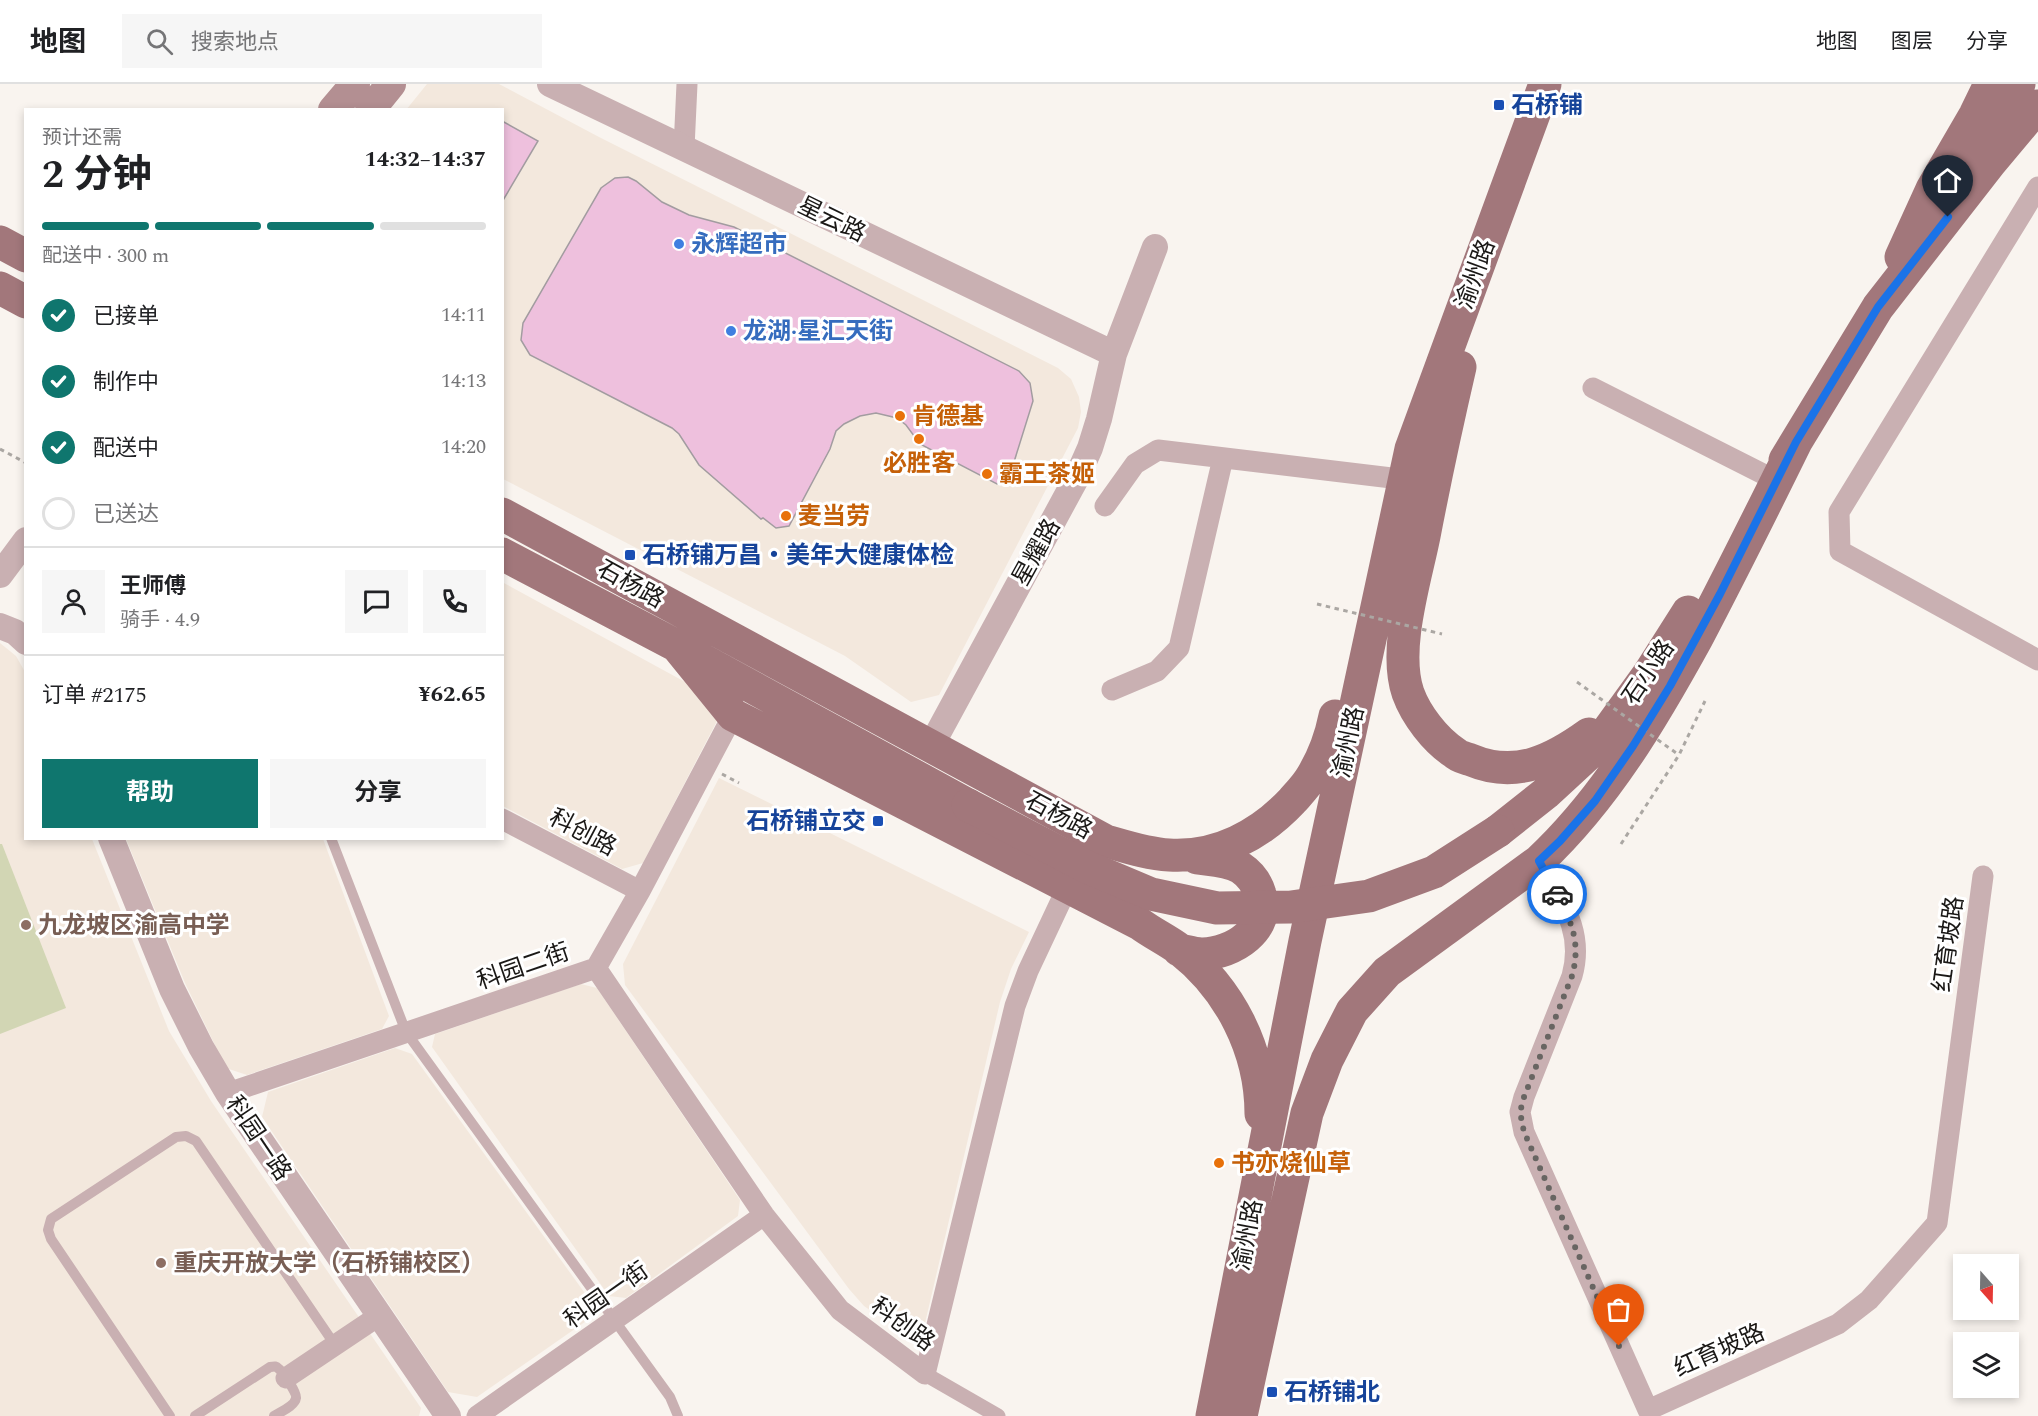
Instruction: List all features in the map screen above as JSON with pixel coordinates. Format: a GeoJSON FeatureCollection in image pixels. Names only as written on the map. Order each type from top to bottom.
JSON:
{"type":"FeatureCollection","features":[{"type":"Feature","properties":{"kind":"main road"},"geometry":{"type":"LineString","coordinates":[[335,108],[355,84]]}},
{"type":"Feature","properties":{"kind":"main road"},"geometry":{"type":"LineString","coordinates":[[372,108],[391,84]]}},
{"type":"Feature","properties":{"kind":"main road","name":"渝州路"},"geometry":{"type":"LineString","coordinates":[[1212,1416],[1305,941],[1411,449],[1545,84]]}},
{"type":"Feature","properties":{"kind":"main road"},"geometry":{"type":"LineString","coordinates":[[1878,307],[1932,189],[1976,115],[1990,84]]}},
{"type":"Feature","properties":{"kind":"main road"},"geometry":{"type":"LineString","coordinates":[[1878,307],[2019,84]]}},
{"type":"Feature","properties":{"kind":"main road","name":"石小路"},"geometry":{"type":"LineString","coordinates":[[968,805],[1087,867],[1151,894],[1217,908],[1291,907],[1369,896],[1434,872],[1498,831],[1546,794],[1596,747],[1648,675],[1773,479],[1878,307],[1990,163],[2038,106]]}},
{"type":"Feature","properties":{"kind":"main road"},"geometry":{"type":"LineString","coordinates":[[1496,217],[1438,458],[1408,608],[1403,662],[1408,692],[1420,716],[1455,754],[1481,765],[1507,768],[1534,764],[1564,752],[1590,733],[1648,675]]}},
{"type":"Feature","properties":{"kind":"main road"},"geometry":{"type":"LineString","coordinates":[[0,242],[24,255]]}},
{"type":"Feature","properties":{"kind":"main road"},"geometry":{"type":"LineString","coordinates":[[0,288],[24,301]]}},
{"type":"Feature","properties":{"kind":"main road","name":"渝州路"},"geometry":{"type":"LineString","coordinates":[[1241,1416],[1307,1113],[1327,1060],[1352,1011],[1387,972],[1539,861],[1595,801],[1670,686],[1730,576],[1796,442]]}},
{"type":"Feature","properties":{"kind":"main road","name":"石杨路"},"geometry":{"type":"LineString","coordinates":[[504,515],[1106,841],[1170,855],[1197,854],[1229,847],[1252,834],[1276,817],[1312,778],[1332,731],[1370,560],[1411,449]]}},
{"type":"Feature","properties":{"kind":"main road","name":"石杨路"},"geometry":{"type":"LineString","coordinates":[[504,555],[677,646],[968,805]]}},
{"type":"Feature","properties":{"kind":"main road"},"geometry":{"type":"LineString","coordinates":[[677,646],[733,715],[1140,924],[1179,950],[1206,975],[1231,1006],[1250,1044],[1261,1092],[1260,1167]]}},
{"type":"Feature","properties":{"kind":"main road"},"geometry":{"type":"LineString","coordinates":[[1170,855],[1230,863],[1250,876],[1258,887],[1262,899],[1262,913],[1258,925],[1238,944],[1213,953],[1199,954],[1179,950]]}},
{"type":"Feature","properties":{"kind":"street","name":"星云路"},"geometry":{"type":"LineString","coordinates":[[550,84],[1114,354]]}},
{"type":"Feature","properties":{"kind":"street"},"geometry":{"type":"LineString","coordinates":[[684,148],[687,84]]}},
{"type":"Feature","properties":{"kind":"street"},"geometry":{"type":"LineString","coordinates":[[2038,187],[1839,512],[1840,551],[2038,660]]}},
{"type":"Feature","properties":{"kind":"street","name":"星耀路"},"geometry":{"type":"LineString","coordinates":[[931,746],[1078,475],[1099,419],[1114,354],[1155,247]]}},
{"type":"Feature","properties":{"kind":"street"},"geometry":{"type":"LineString","coordinates":[[1593,388],[1773,479]]}},
{"type":"Feature","properties":{"kind":"street"},"geometry":{"type":"LineString","coordinates":[[1105,506],[1135,464],[1158,450],[1400,479]]}},
{"type":"Feature","properties":{"kind":"street"},"geometry":{"type":"LineString","coordinates":[[1112,690],[1157,671],[1179,648],[1223,458]]}},
{"type":"Feature","properties":{"kind":"street"},"geometry":{"type":"LineString","coordinates":[[0,575],[24,543]]}},
{"type":"Feature","properties":{"kind":"street"},"geometry":{"type":"LineString","coordinates":[[0,626],[15,632],[24,640]]}},
{"type":"Feature","properties":{"kind":"street","name":"科园二街"},"geometry":{"type":"LineString","coordinates":[[228,1093],[596,968],[640,891],[733,715]]}},
{"type":"Feature","properties":{"kind":"street","name":"科创路"},"geometry":{"type":"LineString","coordinates":[[504,820],[640,891]]}},
{"type":"Feature","properties":{"kind":"street","name":"科园一路"},"geometry":{"type":"LineString","coordinates":[[112,840],[172,989],[201,1047],[228,1093],[447,1416]]}},
{"type":"Feature","properties":{"kind":"street","name":"红育坡路"},"geometry":{"type":"LineString","coordinates":[[1539,861],[1571,922],[1576,942],[1576,959],[1572,976],[1520,1112],[1524,1132],[1645,1413],[1838,1324],[1869,1300],[1937,1222],[1983,876]]}},
{"type":"Feature","properties":{"kind":"street","name":"科创路"},"geometry":{"type":"LineString","coordinates":[[596,968],[764,1215],[840,1310],[925,1374],[1015,1006],[1028,971],[1067,888]]}},
{"type":"Feature","properties":{"kind":"street","name":"科园一街"},"geometry":{"type":"LineString","coordinates":[[477,1416],[764,1215]]}},
{"type":"Feature","properties":{"kind":"street"},"geometry":{"type":"LineString","coordinates":[[286,1378],[380,1315]]}},
{"type":"Feature","properties":{"kind":"street"},"geometry":{"type":"LineString","coordinates":[[925,1374],[998,1416]]}},
{"type":"Feature","properties":{"kind":"lane"},"geometry":{"type":"LineString","coordinates":[[332,840],[406,1032],[615,1320],[670,1398],[678,1416]]}},
{"type":"Feature","properties":{"kind":"lane"},"geometry":{"type":"LineString","coordinates":[[170,1416],[51,1239],[48,1230],[51,1219],[176,1137],[186,1136],[196,1141],[335,1345]]}},
{"type":"Feature","properties":{"kind":"lane"},"geometry":{"type":"LineString","coordinates":[[195,1416],[270,1366],[276,1366],[295,1392],[296,1398],[294,1403],[273,1416]]}},
{"type":"Feature","properties":{"kind":"path"},"geometry":{"type":"LineString","coordinates":[[0,449],[24,462]]}},
{"type":"Feature","properties":{"kind":"path"},"geometry":{"type":"LineString","coordinates":[[1317,604],[1442,634]]}},
{"type":"Feature","properties":{"kind":"path"},"geometry":{"type":"LineString","coordinates":[[1577,682],[1679,755]]}},
{"type":"Feature","properties":{"kind":"path"},"geometry":{"type":"LineString","coordinates":[[1621,844],[1679,755],[1705,701]]}},
{"type":"Feature","properties":{"kind":"shaded area","name":"龙湖·星汇天街"},"geometry":{"type":"Polygon","coordinates":[[[427,84],[499,84],[599,137],[1058,368],[1071,379],[1079,397],[1081,412],[1078,428],[939,695],[911,702],[845,656],[504,480],[504,108],[408,108],[427,84]]]}},
{"type":"Feature","properties":{"kind":"shaded area"},"geometry":{"type":"Polygon","coordinates":[[[504,583],[687,683],[717,721],[643,863],[622,869],[504,807],[504,583]]]}},
{"type":"Feature","properties":{"kind":"shaded area","name":"重庆开放大学（石桥铺校区）"},"geometry":{"type":"Polygon","coordinates":[[[0,643],[16,656],[24,670],[24,840],[92,840],[169,1031],[211,1101],[421,1408],[419,1416],[0,1416],[0,643]]]}},
{"type":"Feature","properties":{"kind":"shaded area"},"geometry":{"type":"Polygon","coordinates":[[[719,778],[1029,932],[1011,969],[1000,1002],[922,1336],[886,1321],[864,1306],[849,1289],[625,985],[623,964],[719,778]]]}},
{"type":"Feature","properties":{"kind":"shaded area"},"geometry":{"type":"Polygon","coordinates":[[[126,840],[323,840],[389,1016],[382,1029],[247,1075],[226,1068],[185,983],[126,840]]]}},
{"type":"Feature","properties":{"kind":"shaded area"},"geometry":{"type":"Polygon","coordinates":[[[581,984],[597,988],[740,1200],[738,1216],[626,1298],[609,1296],[432,1047],[435,1034],[581,984]]]}},
{"type":"Feature","properties":{"kind":"shaded area"},"geometry":{"type":"Polygon","coordinates":[[[395,1048],[412,1054],[592,1303],[592,1317],[477,1397],[448,1392],[262,1117],[268,1092],[395,1048]]]}},
{"type":"Feature","properties":{"kind":"green space"},"geometry":{"type":"Polygon","coordinates":[[[0,844],[2,844],[66,1008],[0,1034],[0,844]]]}},
{"type":"Feature","properties":{"kind":"building"},"geometry":{"type":"Polygon","coordinates":[[[504,122],[538,141],[504,199],[504,122]]]}},
{"type":"Feature","properties":{"kind":"building","name":"龙湖·星汇天街"},"geometry":{"type":"Polygon","coordinates":[[[628,177],[662,202],[689,215],[734,227],[1019,371],[1030,383],[1033,401],[1009,478],[997,484],[920,444],[906,425],[897,418],[876,413],[860,416],[836,431],[830,449],[789,526],[776,528],[763,518],[761,519],[699,465],[679,434],[672,428],[530,355],[521,340],[523,323],[601,188],[615,178],[628,177]]]}},
{"type":"Feature","properties":{"kind":"way so far"},"geometry":{"type":"LineString","coordinates":[[1557,894],[1571,922],[1576,942],[1576,959],[1572,976],[1520,1112],[1524,1132],[1619,1346]]}},
{"type":"Feature","properties":{"kind":"place","name":"石桥铺"},"geometry":{"type":"Point","coordinates":[1499,105]}},
{"type":"Feature","properties":{"kind":"place","name":"永辉超市"},"geometry":{"type":"Point","coordinates":[679,244]}},
{"type":"Feature","properties":{"kind":"place","name":"龙湖·星汇天街"},"geometry":{"type":"Point","coordinates":[731,331]}},
{"type":"Feature","properties":{"kind":"place","name":"肯德基"},"geometry":{"type":"Point","coordinates":[900,416]}},
{"type":"Feature","properties":{"kind":"place","name":"必胜客"},"geometry":{"type":"Point","coordinates":[919,439]}},
{"type":"Feature","properties":{"kind":"place","name":"霸王茶姬"},"geometry":{"type":"Point","coordinates":[987,474]}},
{"type":"Feature","properties":{"kind":"place","name":"麦当劳"},"geometry":{"type":"Point","coordinates":[786,516]}},
{"type":"Feature","properties":{"kind":"place","name":"石桥铺万昌‧美年大健康体检"},"geometry":{"type":"Point","coordinates":[630,555]}},
{"type":"Feature","properties":{"kind":"place","name":"石桥铺立交"},"geometry":{"type":"Point","coordinates":[878,821]}},
{"type":"Feature","properties":{"kind":"place","name":"九龙坡区渝高中学"},"geometry":{"type":"Point","coordinates":[26,925]}},
{"type":"Feature","properties":{"kind":"place","name":"书亦烧仙草"},"geometry":{"type":"Point","coordinates":[1219,1163]}},
{"type":"Feature","properties":{"kind":"place","name":"重庆开放大学（石桥铺校区）"},"geometry":{"type":"Point","coordinates":[161,1263]}},
{"type":"Feature","properties":{"kind":"place","name":"石桥铺北"},"geometry":{"type":"Point","coordinates":[1272,1392]}},
{"type":"Feature","properties":{"kind":"route"},"geometry":{"type":"LineString","coordinates":[[1557,894],[1539,861],[1595,801],[1633,746],[1670,686],[1730,576],[1796,442],[1878,307],[1948,217]]}}]}
